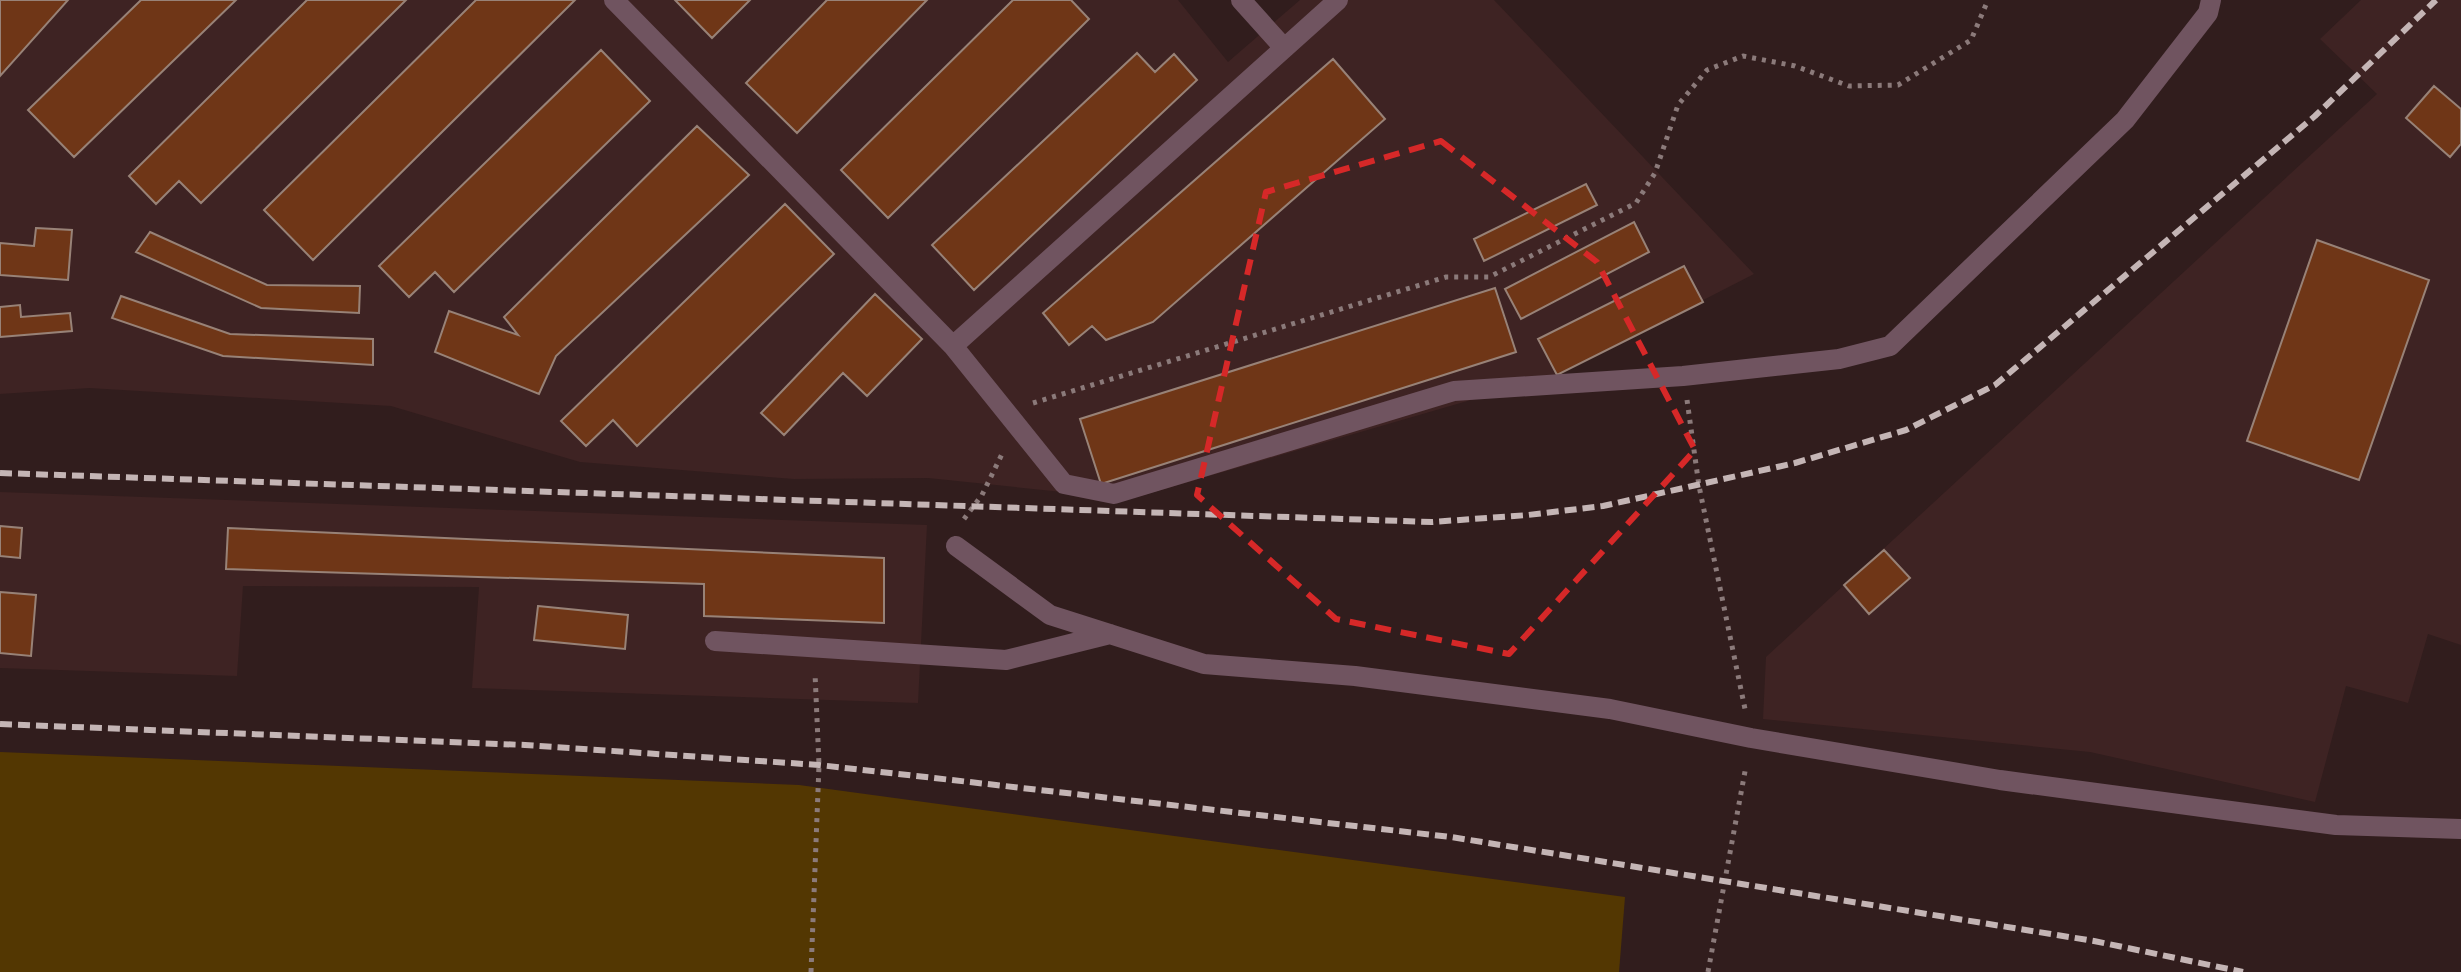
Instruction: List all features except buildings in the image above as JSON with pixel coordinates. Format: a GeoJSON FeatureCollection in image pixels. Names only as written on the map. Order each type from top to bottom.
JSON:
{"type":"FeatureCollection","features":[{"type":"Feature","properties":{"kind":"street"},"geometry":{"type":"LineString","coordinates":[[614,0],[953,346],[1064,484],[1114,494],[1454,391],[1683,376],[1839,359],[1890,346],[2125,120],[2208,13],[2211,0]]}},
{"type":"Feature","properties":{"kind":"street"},"geometry":{"type":"LineString","coordinates":[[1241,0],[1284,48]]}},
{"type":"Feature","properties":{"kind":"street"},"geometry":{"type":"LineString","coordinates":[[953,346],[1338,0]]}},
{"type":"Feature","properties":{"kind":"street"},"geometry":{"type":"LineString","coordinates":[[956,546],[1050,615],[1204,664],[1355,676],[1610,709],[1751,738],[2000,780],[2336,825],[2461,829]]}},
{"type":"Feature","properties":{"kind":"street"},"geometry":{"type":"LineString","coordinates":[[715,641],[1006,660],[1110,634]]}},
{"type":"Feature","properties":{"kind":"path"},"geometry":{"type":"LineString","coordinates":[[956,546],[964,519],[982,495],[1017,423],[1035,401],[1446,277],[1489,277],[1636,203],[1655,173],[1678,105],[1707,70],[1743,56],[1795,66],[1849,86],[1898,85],[1971,40],[1988,0]]}},
{"type":"Feature","properties":{"kind":"path"},"geometry":{"type":"LineString","coordinates":[[1683,376],[1699,486],[1751,738],[1708,972]]}},
{"type":"Feature","properties":{"kind":"path"},"geometry":{"type":"LineString","coordinates":[[811,972],[819,765],[814,647]]}},
{"type":"Feature","properties":{"kind":"highlighted area"},"geometry":{"type":"Polygon","coordinates":[[[1441,141],[1597,262],[1695,450],[1509,654],[1336,619],[1197,495],[1266,192],[1441,141]]]}},
{"type":"Feature","properties":{"kind":"shaded area"},"geometry":{"type":"Polygon","coordinates":[[[0,0],[1178,0],[1228,62],[1300,0],[1494,0],[1754,274],[1557,375],[1130,499],[928,478],[794,479],[580,462],[391,406],[89,388],[0,394],[0,0]]]}},
{"type":"Feature","properties":{"kind":"shaded area"},"geometry":{"type":"Polygon","coordinates":[[[2361,0],[2461,0],[2461,645],[2428,634],[2408,703],[2346,686],[2315,802],[2090,752],[1763,719],[1766,657],[2377,94],[2320,39],[2361,0]]]}},
{"type":"Feature","properties":{"kind":"shaded area"},"geometry":{"type":"Polygon","coordinates":[[[0,492],[927,525],[918,703],[472,688],[479,587],[243,586],[237,676],[0,668],[0,492]]]}},
{"type":"Feature","properties":{"kind":"shaded area"},"geometry":{"type":"Polygon","coordinates":[[[0,752],[799,785],[1625,897],[1619,972],[0,972],[0,752]]]}},
{"type":"Feature","properties":{"kind":"railway"},"geometry":{"type":"LineString","coordinates":[[0,473],[1432,522],[1603,506],[1795,463],[1906,430],[1995,385],[2315,116],[2436,0]]}},
{"type":"Feature","properties":{"kind":"railway"},"geometry":{"type":"LineString","coordinates":[[0,724],[525,745],[819,765],[1451,837],[2094,941],[2243,972]]}}]}
